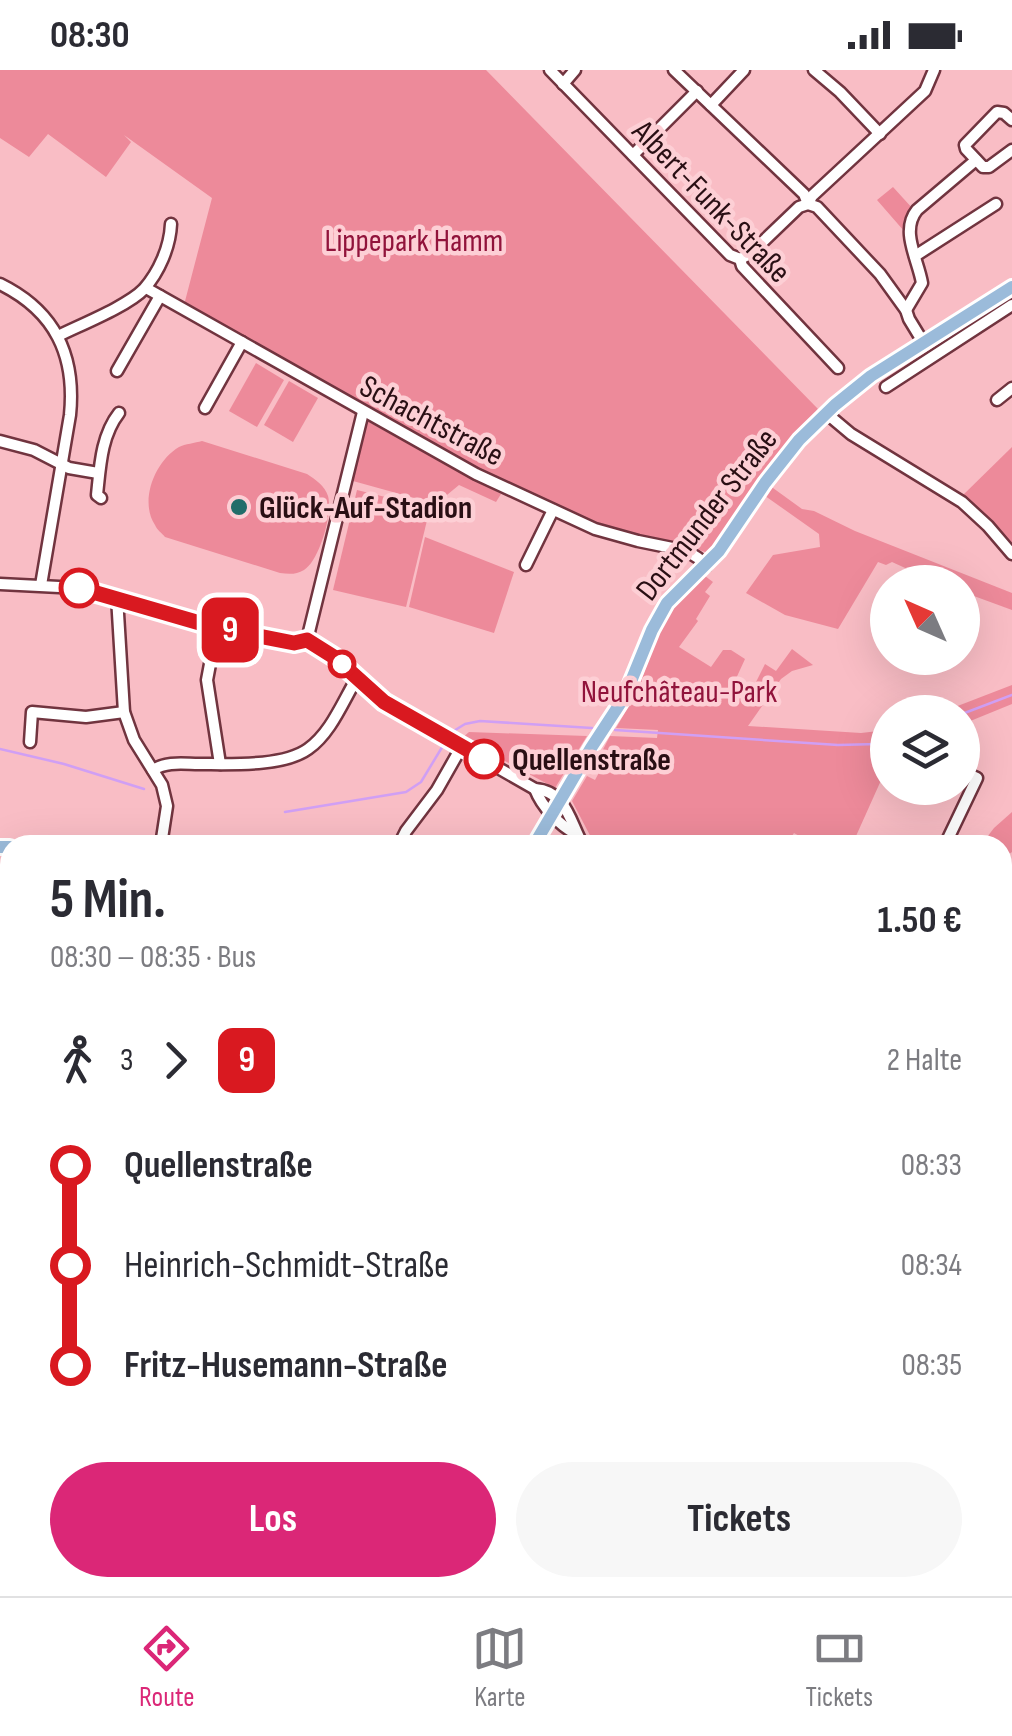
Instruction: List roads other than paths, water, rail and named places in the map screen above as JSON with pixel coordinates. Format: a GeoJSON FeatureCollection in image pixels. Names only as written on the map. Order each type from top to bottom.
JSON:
{"type":"FeatureCollection","features":[{"type":"Feature","properties":{"kind":"main road","name":"Dortmunder Straße"},"geometry":{"type":"LineString","coordinates":[[540,835],[625,696],[662,612],[719,551],[782,460],[823,416],[871,376],[1012,287]]}},
{"type":"Feature","properties":{"kind":"street","name":"Albert-Funk-Straße"},"geometry":{"type":"LineString","coordinates":[[550,70],[730,255],[740,260],[838,368]]}},
{"type":"Feature","properties":{"kind":"street"},"geometry":{"type":"LineString","coordinates":[[563,84],[575,70]]}},
{"type":"Feature","properties":{"kind":"street"},"geometry":{"type":"LineString","coordinates":[[674,70],[804,194],[808,204]]}},
{"type":"Feature","properties":{"kind":"street"},"geometry":{"type":"LineString","coordinates":[[711,105],[744,70]]}},
{"type":"Feature","properties":{"kind":"street"},"geometry":{"type":"LineString","coordinates":[[814,70],[880,134]]}},
{"type":"Feature","properties":{"kind":"street"},"geometry":{"type":"LineString","coordinates":[[808,204],[925,91],[934,70]]}},
{"type":"Feature","properties":{"kind":"street"},"geometry":{"type":"LineString","coordinates":[[633,154],[697,91]]}},
{"type":"Feature","properties":{"kind":"street"},"geometry":{"type":"LineString","coordinates":[[1012,120],[997,112],[965,144],[983,168],[1012,150]]}},
{"type":"Feature","properties":{"kind":"street"},"geometry":{"type":"LineString","coordinates":[[908,312],[922,282],[909,229],[914,213],[976,160]]}},
{"type":"Feature","properties":{"kind":"street"},"geometry":{"type":"LineString","coordinates":[[916,256],[996,204]]}},
{"type":"Feature","properties":{"kind":"street"},"geometry":{"type":"LineString","coordinates":[[740,260],[799,207],[817,207],[862,253],[913,316],[926,340]]}},
{"type":"Feature","properties":{"kind":"street"},"geometry":{"type":"LineString","coordinates":[[58,336],[146,288],[166,251],[171,224]]}},
{"type":"Feature","properties":{"kind":"street"},"geometry":{"type":"LineString","coordinates":[[0,284],[26,298],[43,315],[58,336],[70,370],[72,398],[41,585]]}},
{"type":"Feature","properties":{"kind":"street","name":"Schachtstraße"},"geometry":{"type":"LineString","coordinates":[[146,288],[476,474],[595,528],[687,551],[706,566]]}},
{"type":"Feature","properties":{"kind":"street"},"geometry":{"type":"LineString","coordinates":[[117,371],[160,296]]}},
{"type":"Feature","properties":{"kind":"street"},"geometry":{"type":"LineString","coordinates":[[886,386],[1012,305]]}},
{"type":"Feature","properties":{"kind":"street"},"geometry":{"type":"LineString","coordinates":[[205,408],[242,342]]}},
{"type":"Feature","properties":{"kind":"street"},"geometry":{"type":"LineString","coordinates":[[903,355],[913,370]]}},
{"type":"Feature","properties":{"kind":"street"},"geometry":{"type":"LineString","coordinates":[[997,400],[1012,388]]}},
{"type":"Feature","properties":{"kind":"street"},"geometry":{"type":"LineString","coordinates":[[307,640],[363,412]]}},
{"type":"Feature","properties":{"kind":"street"},"geometry":{"type":"LineString","coordinates":[[101,498],[97,494],[98,473],[109,426],[119,414]]}},
{"type":"Feature","properties":{"kind":"street"},"geometry":{"type":"LineString","coordinates":[[823,416],[962,502],[1012,554]]}},
{"type":"Feature","properties":{"kind":"street"},"geometry":{"type":"LineString","coordinates":[[0,440],[34,450],[62,465],[98,473]]}},
{"type":"Feature","properties":{"kind":"street"},"geometry":{"type":"LineString","coordinates":[[526,565],[553,510]]}},
{"type":"Feature","properties":{"kind":"street"},"geometry":{"type":"LineString","coordinates":[[0,584],[79,588],[217,628],[294,643],[307,640],[334,657],[384,702],[535,789],[548,791],[569,813],[576,834]]}},
{"type":"Feature","properties":{"kind":"street"},"geometry":{"type":"LineString","coordinates":[[117,598],[124,712],[134,740],[162,785],[167,806],[163,835]]}},
{"type":"Feature","properties":{"kind":"street"},"geometry":{"type":"LineString","coordinates":[[217,628],[207,680],[220,764]]}},
{"type":"Feature","properties":{"kind":"street"},"geometry":{"type":"LineString","coordinates":[[153,770],[170,764],[280,760],[309,749],[328,727],[357,678]]}},
{"type":"Feature","properties":{"kind":"street"},"geometry":{"type":"LineString","coordinates":[[30,742],[32,712],[86,716],[124,712]]}},
{"type":"Feature","properties":{"kind":"street"},"geometry":{"type":"LineString","coordinates":[[404,835],[437,790],[462,746]]}},
{"type":"Feature","properties":{"kind":"street"},"geometry":{"type":"LineString","coordinates":[[535,789],[552,814],[576,834]]}},
{"type":"Feature","properties":{"kind":"street"},"geometry":{"type":"LineString","coordinates":[[950,835],[964,805]]}},
{"type":"Feature","properties":{"kind":"waterway"},"geometry":{"type":"LineString","coordinates":[[980,707],[1012,695]]}},
{"type":"Feature","properties":{"kind":"waterway"},"geometry":{"type":"LineString","coordinates":[[452,732],[480,721],[592,728]]}},
{"type":"Feature","properties":{"kind":"waterway"},"geometry":{"type":"LineString","coordinates":[[615,730],[870,744]]}},
{"type":"Feature","properties":{"kind":"waterway"},"geometry":{"type":"LineString","coordinates":[[285,812],[406,792],[421,782],[444,744]]}},
{"type":"Feature","properties":{"kind":"waterway"},"geometry":{"type":"LineString","coordinates":[[0,749],[144,789]]}},
{"type":"Feature","properties":{"kind":"place","name":"Glück-Auf-Stadion"},"geometry":{"type":"Point","coordinates":[239,507]}},
{"type":"Feature","properties":{"kind":"place","name":"Quellenstraße"},"geometry":{"type":"Point","coordinates":[484,759]}},
{"type":"Feature","properties":{"kind":"park label","name":"Lippepark Hamm"},"geometry":{"type":"Point","coordinates":[414,240]}},
{"type":"Feature","properties":{"kind":"park label","name":"Neufchâteau-Park"},"geometry":{"type":"Point","coordinates":[679,691]}}]}
